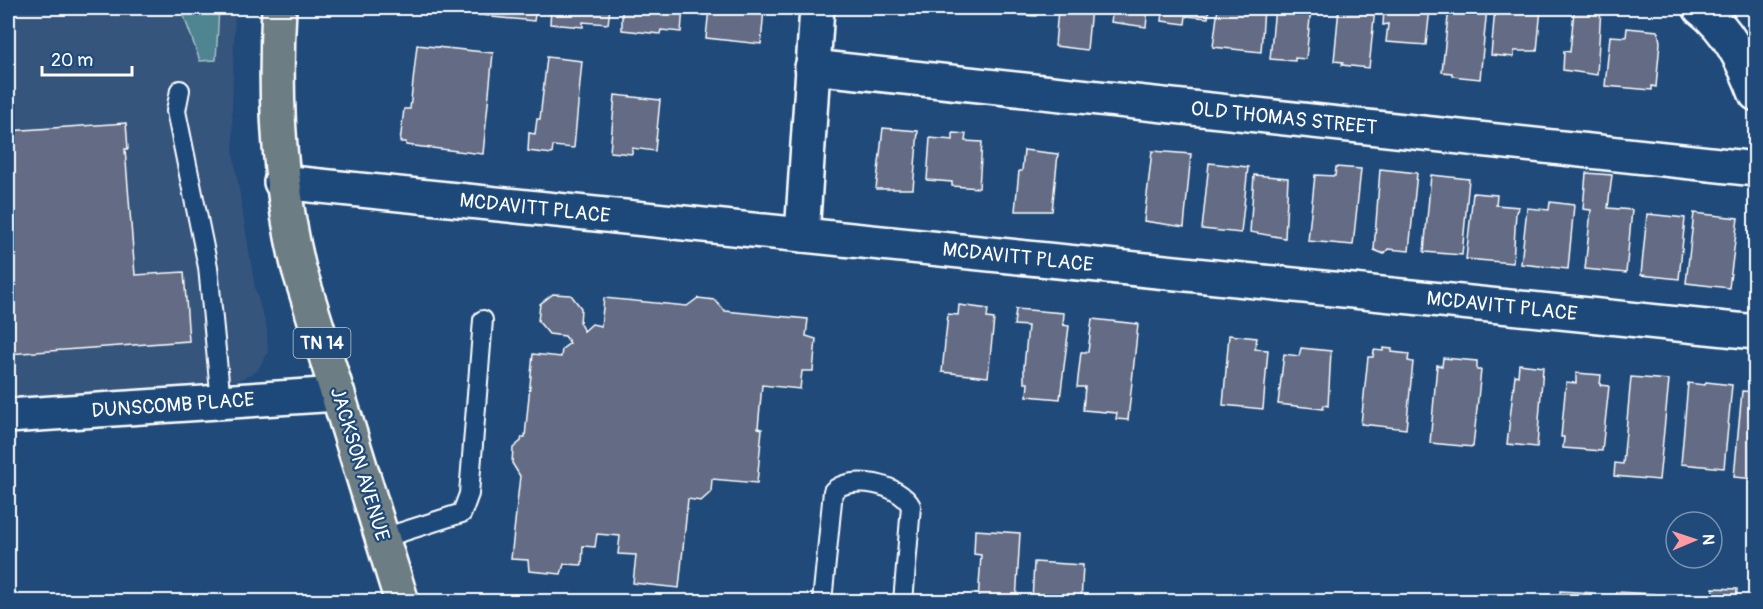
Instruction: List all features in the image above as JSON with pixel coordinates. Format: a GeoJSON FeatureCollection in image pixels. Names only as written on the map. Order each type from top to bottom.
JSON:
{"type":"FeatureCollection","features":[{"type":"Feature","properties":{"kind":"main road","name":"JACKSON AVENUE"},"geometry":{"type":"LineString","coordinates":[[279,8],[276,78],[281,182],[299,270],[402,602]]}},
{"type":"Feature","properties":{"kind":"street"},"geometry":{"type":"LineString","coordinates":[[802,235],[817,8]]}},
{"type":"Feature","properties":{"kind":"street"},"geometry":{"type":"LineString","coordinates":[[1700,8],[1729,39],[1745,66],[1755,94]]}},
{"type":"Feature","properties":{"kind":"street","name":"OLD THOMAS STREET"},"geometry":{"type":"LineString","coordinates":[[812,67],[1755,169]]}},
{"type":"Feature","properties":{"kind":"street","name":"MCDAVITT PLACE"},"geometry":{"type":"LineString","coordinates":[[281,182],[1755,332]]}},
{"type":"Feature","properties":{"kind":"street","name":"DUNSCOMB PLACE"},"geometry":{"type":"LineString","coordinates":[[8,416],[338,394]]}},
{"type":"Feature","properties":{"kind":"lane"},"geometry":{"type":"LineString","coordinates":[[180,90],[176,111],[208,267],[220,402]]}},
{"type":"Feature","properties":{"kind":"lane"},"geometry":{"type":"LineString","coordinates":[[382,538],[462,513],[470,494],[483,320]]}},
{"type":"Feature","properties":{"kind":"lane"},"geometry":{"type":"LineString","coordinates":[[822,602],[833,491],[848,483],[876,482],[908,500],[911,506],[903,602]]}},
{"type":"Feature","properties":{"kind":"shaded area"},"geometry":{"type":"Polygon","coordinates":[[[8,8],[235,8],[232,112],[234,158],[255,288],[267,329],[268,353],[257,371],[239,380],[8,401],[8,8]]]}},
{"type":"Feature","properties":{"kind":"green space"},"geometry":{"type":"Polygon","coordinates":[[[181,8],[219,8],[216,60],[200,61],[181,8]]]}},
{"type":"Feature","properties":{"kind":"building"},"geometry":{"type":"Polygon","coordinates":[[[417,8],[536,8],[534,21],[492,17],[492,10],[489,16],[417,8]]]}},
{"type":"Feature","properties":{"kind":"building"},"geometry":{"type":"Polygon","coordinates":[[[551,8],[610,8],[608,24],[583,22],[583,27],[550,24],[551,8]]]}},
{"type":"Feature","properties":{"kind":"building"},"geometry":{"type":"Polygon","coordinates":[[[622,8],[683,8],[681,32],[661,30],[660,34],[622,30],[622,8]]]}},
{"type":"Feature","properties":{"kind":"building"},"geometry":{"type":"Polygon","coordinates":[[[709,8],[764,8],[761,44],[706,38],[709,8]]]}},
{"type":"Feature","properties":{"kind":"building"},"geometry":{"type":"Polygon","coordinates":[[[1009,8],[1042,8],[1042,13],[1036,12],[1036,16],[1021,15],[1021,10],[1009,8]]]}},
{"type":"Feature","properties":{"kind":"building"},"geometry":{"type":"Polygon","coordinates":[[[1058,8],[1091,8],[1087,50],[1055,46],[1058,8]]]}},
{"type":"Feature","properties":{"kind":"building"},"geometry":{"type":"Polygon","coordinates":[[[1113,8],[1148,8],[1146,27],[1111,22],[1113,8]]]}},
{"type":"Feature","properties":{"kind":"building"},"geometry":{"type":"Polygon","coordinates":[[[1163,8],[1209,8],[1208,18],[1186,16],[1185,24],[1162,21],[1163,8]]]}},
{"type":"Feature","properties":{"kind":"building"},"geometry":{"type":"Polygon","coordinates":[[[1218,8],[1264,8],[1261,52],[1213,47],[1218,8]]]}},
{"type":"Feature","properties":{"kind":"building"},"geometry":{"type":"Polygon","coordinates":[[[1275,8],[1311,8],[1306,59],[1295,58],[1295,61],[1270,59],[1275,8]]]}},
{"type":"Feature","properties":{"kind":"building"},"geometry":{"type":"Polygon","coordinates":[[[1339,8],[1375,8],[1369,68],[1342,65],[1343,62],[1334,61],[1339,8]]]}},
{"type":"Feature","properties":{"kind":"building"},"geometry":{"type":"Polygon","coordinates":[[[1430,8],[1426,45],[1386,42],[1388,24],[1383,25],[1384,9],[1430,8]]]}},
{"type":"Feature","properties":{"kind":"building"},"geometry":{"type":"Polygon","coordinates":[[[1449,8],[1487,8],[1480,79],[1452,76],[1452,73],[1442,72],[1449,8]]]}},
{"type":"Feature","properties":{"kind":"building"},"geometry":{"type":"Polygon","coordinates":[[[1495,8],[1541,8],[1537,51],[1514,51],[1514,57],[1491,55],[1495,8]]]}},
{"type":"Feature","properties":{"kind":"building"},"geometry":{"type":"Polygon","coordinates":[[[1578,8],[1601,8],[1597,75],[1563,70],[1564,51],[1570,52],[1574,11],[1578,8]]]}},
{"type":"Feature","properties":{"kind":"building"},"geometry":{"type":"Polygon","coordinates":[[[1627,28],[1658,31],[1660,42],[1656,87],[1652,86],[1652,90],[1605,86],[1610,36],[1626,37],[1627,28]]]}},
{"type":"Feature","properties":{"kind":"building"},"geometry":{"type":"Polygon","coordinates":[[[417,45],[493,53],[483,154],[406,145],[406,142],[400,142],[404,109],[410,109],[417,45]]]}},
{"type":"Feature","properties":{"kind":"building"},"geometry":{"type":"Polygon","coordinates":[[[547,57],[582,61],[574,148],[553,146],[552,154],[528,151],[529,133],[535,134],[537,119],[540,119],[547,57]]]}},
{"type":"Feature","properties":{"kind":"building"},"geometry":{"type":"Polygon","coordinates":[[[615,95],[660,100],[655,151],[632,148],[632,154],[610,152],[615,95]]]}},
{"type":"Feature","properties":{"kind":"building"},"geometry":{"type":"Polygon","coordinates":[[[126,123],[128,149],[125,149],[135,275],[184,272],[189,341],[8,354],[8,131],[126,123]]]}},
{"type":"Feature","properties":{"kind":"building"},"geometry":{"type":"Polygon","coordinates":[[[883,128],[918,131],[913,189],[876,189],[883,128]]]}},
{"type":"Feature","properties":{"kind":"building"},"geometry":{"type":"Polygon","coordinates":[[[953,133],[966,134],[965,141],[982,142],[979,188],[952,186],[952,182],[927,180],[930,138],[953,140],[953,133]]]}},
{"type":"Feature","properties":{"kind":"building"},"geometry":{"type":"Polygon","coordinates":[[[1024,150],[1058,154],[1052,211],[1015,211],[1019,171],[1022,171],[1024,150]]]}},
{"type":"Feature","properties":{"kind":"building"},"geometry":{"type":"Polygon","coordinates":[[[1152,151],[1191,154],[1184,227],[1144,221],[1152,151]]]}},
{"type":"Feature","properties":{"kind":"building"},"geometry":{"type":"Polygon","coordinates":[[[1209,163],[1248,167],[1241,233],[1202,229],[1209,163]]]}},
{"type":"Feature","properties":{"kind":"building"},"geometry":{"type":"Polygon","coordinates":[[[1336,167],[1361,169],[1353,245],[1308,241],[1315,175],[1335,176],[1336,167]]]}},
{"type":"Feature","properties":{"kind":"building"},"geometry":{"type":"Polygon","coordinates":[[[1380,169],[1417,173],[1409,251],[1388,249],[1384,254],[1374,250],[1380,169]]]}},
{"type":"Feature","properties":{"kind":"building"},"geometry":{"type":"Polygon","coordinates":[[[1586,173],[1612,175],[1608,208],[1632,210],[1626,273],[1585,269],[1591,210],[1583,209],[1586,173]]]}},
{"type":"Feature","properties":{"kind":"building"},"geometry":{"type":"Polygon","coordinates":[[[1254,175],[1288,178],[1285,238],[1250,232],[1254,175]]]}},
{"type":"Feature","properties":{"kind":"building"},"geometry":{"type":"Polygon","coordinates":[[[1431,175],[1469,179],[1462,255],[1424,252],[1431,175]]]}},
{"type":"Feature","properties":{"kind":"building"},"geometry":{"type":"Polygon","coordinates":[[[1473,193],[1497,195],[1496,205],[1519,207],[1516,212],[1513,263],[1466,259],[1473,193]]]}},
{"type":"Feature","properties":{"kind":"building"},"geometry":{"type":"Polygon","coordinates":[[[1550,202],[1574,205],[1568,269],[1521,264],[1527,208],[1549,210],[1550,202]]]}},
{"type":"Feature","properties":{"kind":"building"},"geometry":{"type":"Polygon","coordinates":[[[1694,213],[1738,218],[1729,288],[1686,283],[1694,213]]]}},
{"type":"Feature","properties":{"kind":"building"},"geometry":{"type":"Polygon","coordinates":[[[1647,214],[1685,218],[1679,279],[1641,275],[1647,214]]]}},
{"type":"Feature","properties":{"kind":"building"},"geometry":{"type":"Polygon","coordinates":[[[553,294],[571,295],[581,308],[580,324],[584,331],[592,324],[601,326],[604,298],[687,306],[698,298],[715,300],[725,311],[808,319],[806,336],[816,339],[813,371],[802,371],[800,389],[762,385],[758,428],[762,429],[757,483],[712,479],[711,492],[701,501],[688,499],[679,588],[633,583],[636,555],[618,554],[620,536],[597,534],[595,547],[583,546],[582,565],[564,564],[561,574],[529,571],[528,560],[511,559],[520,476],[512,463],[513,448],[522,437],[525,437],[533,354],[561,357],[562,349],[570,343],[565,336],[549,334],[538,321],[540,304],[553,294]]]}},
{"type":"Feature","properties":{"kind":"building"},"geometry":{"type":"Polygon","coordinates":[[[959,305],[988,309],[987,318],[994,319],[988,377],[942,372],[948,314],[958,315],[959,305]]]}},
{"type":"Feature","properties":{"kind":"building"},"geometry":{"type":"Polygon","coordinates":[[[1016,309],[1064,313],[1063,325],[1069,326],[1060,399],[1027,396],[1028,383],[1024,383],[1024,367],[1028,326],[1014,325],[1016,309]]]}},
{"type":"Feature","properties":{"kind":"building"},"geometry":{"type":"Polygon","coordinates":[[[1092,319],[1138,324],[1128,420],[1116,419],[1117,413],[1083,410],[1085,387],[1077,387],[1081,352],[1088,352],[1092,319]]]}},
{"type":"Feature","properties":{"kind":"building"},"geometry":{"type":"Polygon","coordinates":[[[1229,335],[1257,338],[1255,349],[1268,350],[1263,409],[1223,405],[1229,335]]]}},
{"type":"Feature","properties":{"kind":"building"},"geometry":{"type":"Polygon","coordinates":[[[1301,348],[1331,351],[1328,406],[1324,405],[1323,409],[1278,404],[1284,354],[1299,356],[1301,348]]]}},
{"type":"Feature","properties":{"kind":"building"},"geometry":{"type":"Polygon","coordinates":[[[1383,348],[1392,349],[1392,352],[1409,354],[1408,361],[1413,362],[1406,429],[1361,424],[1368,357],[1373,357],[1374,350],[1383,351],[1383,348]]]}},
{"type":"Feature","properties":{"kind":"building"},"geometry":{"type":"Polygon","coordinates":[[[1443,358],[1477,361],[1477,370],[1481,370],[1473,447],[1430,443],[1437,365],[1442,366],[1443,358]]]}},
{"type":"Feature","properties":{"kind":"building"},"geometry":{"type":"Polygon","coordinates":[[[1519,364],[1543,367],[1537,447],[1507,444],[1515,375],[1518,376],[1519,364]]]}},
{"type":"Feature","properties":{"kind":"building"},"geometry":{"type":"Polygon","coordinates":[[[1576,373],[1601,375],[1600,385],[1609,386],[1602,451],[1563,448],[1564,437],[1561,437],[1566,382],[1576,383],[1576,373]]]}},
{"type":"Feature","properties":{"kind":"building"},"geometry":{"type":"Polygon","coordinates":[[[1631,377],[1669,380],[1659,480],[1614,476],[1615,463],[1623,464],[1631,377]]]}},
{"type":"Feature","properties":{"kind":"building"},"geometry":{"type":"Polygon","coordinates":[[[1706,382],[1732,385],[1724,468],[1681,464],[1688,383],[1705,385],[1706,382]]]}},
{"type":"Feature","properties":{"kind":"building"},"geometry":{"type":"Polygon","coordinates":[[[1742,391],[1756,392],[1756,479],[1734,477],[1742,391]]]}},
{"type":"Feature","properties":{"kind":"building"},"geometry":{"type":"Polygon","coordinates":[[[975,530],[1020,533],[1016,602],[978,602],[981,555],[974,554],[975,530]]]}},
{"type":"Feature","properties":{"kind":"building"},"geometry":{"type":"Polygon","coordinates":[[[1034,562],[1083,565],[1081,602],[1032,602],[1034,562]]]}},
{"type":"Feature","properties":{"kind":"building"},"geometry":{"type":"Polygon","coordinates":[[[1713,588],[1737,589],[1736,602],[1713,602],[1713,588]]]}},
{"type":"Feature","properties":{"kind":"building"},"geometry":{"type":"Polygon","coordinates":[[[1560,591],[1595,593],[1598,602],[1547,602],[1547,597],[1560,598],[1560,591]]]}},
{"type":"Feature","properties":{"kind":"building"},"geometry":{"type":"Polygon","coordinates":[[[1616,592],[1655,594],[1654,602],[1615,602],[1616,592]]]}},
{"type":"Feature","properties":{"kind":"building"},"geometry":{"type":"Polygon","coordinates":[[[1201,598],[1241,600],[1241,602],[1201,602],[1201,598]]]}}]}
